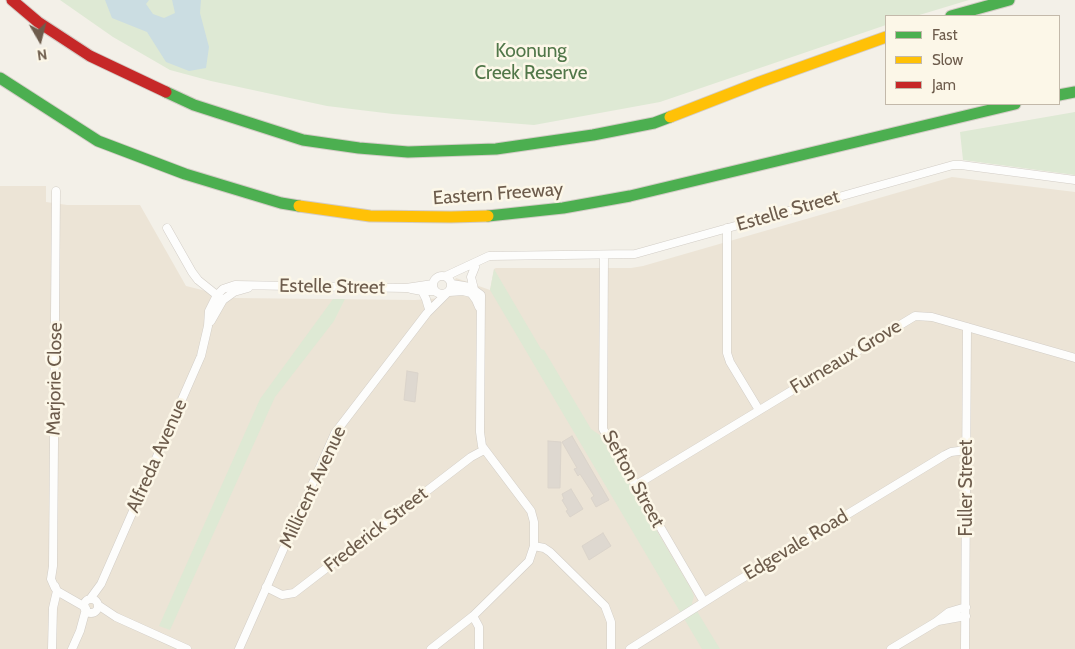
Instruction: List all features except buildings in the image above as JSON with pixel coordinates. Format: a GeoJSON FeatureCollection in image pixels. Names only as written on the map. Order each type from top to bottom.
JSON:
{"type":"FeatureCollection","features":[{"type":"Feature","properties":{"kind":"highway"},"geometry":{"type":"LineString","coordinates":[[12,0],[38,22],[90,56],[194,105],[303,140],[359,148],[408,152],[496,149],[593,135],[654,122],[885,37]]}},
{"type":"Feature","properties":{"kind":"highway"},"geometry":{"type":"LineString","coordinates":[[956,15],[1009,0]]}},
{"type":"Feature","properties":{"kind":"highway","name":"Eastern Freeway"},"geometry":{"type":"LineString","coordinates":[[0,78],[98,141],[185,174],[281,203],[370,216],[451,217],[504,215],[572,207],[630,196],[1011,105]]}},
{"type":"Feature","properties":{"kind":"highway"},"geometry":{"type":"LineString","coordinates":[[1060,95],[1075,92]]}},
{"type":"Feature","properties":{"kind":"street","name":"Estelle Street"},"geometry":{"type":"LineString","coordinates":[[450,281],[483,258],[499,256],[635,254],[953,165],[1075,180]]}},
{"type":"Feature","properties":{"kind":"street","name":"Marjorie Close"},"geometry":{"type":"LineString","coordinates":[[52,649],[53,608],[56,589],[53,566],[56,191]]}},
{"type":"Feature","properties":{"kind":"street"},"geometry":{"type":"LineString","coordinates":[[167,228],[198,280],[220,297]]}},
{"type":"Feature","properties":{"kind":"street"},"geometry":{"type":"LineString","coordinates":[[727,228],[727,353],[730,362],[760,410]]}},
{"type":"Feature","properties":{"kind":"street","name":"Sefton Street"},"geometry":{"type":"LineString","coordinates":[[604,255],[602,425],[604,432],[704,602]]}},
{"type":"Feature","properties":{"kind":"street","name":"Estelle Street"},"geometry":{"type":"LineString","coordinates":[[450,281],[499,256]]}},
{"type":"Feature","properties":{"kind":"street"},"geometry":{"type":"LineString","coordinates":[[474,289],[471,277],[475,267]]}},
{"type":"Feature","properties":{"kind":"street"},"geometry":{"type":"LineString","coordinates":[[431,649],[473,616],[525,566],[532,557],[534,546],[534,522],[531,511],[484,450],[480,436],[481,295],[474,289],[437,277],[435,289],[447,293],[462,291],[471,293],[476,300],[480,312]]}},
{"type":"Feature","properties":{"kind":"street"},"geometry":{"type":"LineString","coordinates":[[447,293],[450,281]]}},
{"type":"Feature","properties":{"kind":"street","name":"Estelle Street"},"geometry":{"type":"LineString","coordinates":[[220,297],[258,286],[435,289]]}},
{"type":"Feature","properties":{"kind":"street","name":"Estelle Street"},"geometry":{"type":"LineString","coordinates":[[406,288],[422,291],[435,289]]}},
{"type":"Feature","properties":{"kind":"street","name":"Millicent Avenue"},"geometry":{"type":"LineString","coordinates":[[428,311],[435,289]]}},
{"type":"Feature","properties":{"kind":"street"},"geometry":{"type":"LineString","coordinates":[[422,291],[426,299],[428,311]]}},
{"type":"Feature","properties":{"kind":"street","name":"Millicent Avenue"},"geometry":{"type":"LineString","coordinates":[[239,649],[334,433],[428,311],[447,293]]}},
{"type":"Feature","properties":{"kind":"street","name":"Alfreda Avenue"},"geometry":{"type":"LineString","coordinates":[[72,649],[201,356],[208,326],[220,297]]}},
{"type":"Feature","properties":{"kind":"street","name":"Furneaux Grove"},"geometry":{"type":"LineString","coordinates":[[636,485],[911,318],[926,316],[1075,358]]}},
{"type":"Feature","properties":{"kind":"street","name":"Fuller Street"},"geometry":{"type":"LineString","coordinates":[[966,649],[967,327]]}},
{"type":"Feature","properties":{"kind":"street","name":"Frederick Street"},"geometry":{"type":"LineString","coordinates":[[266,587],[282,595],[294,593],[471,457],[484,450]]}},
{"type":"Feature","properties":{"kind":"street","name":"Edgevale Road"},"geometry":{"type":"LineString","coordinates":[[630,649],[945,455],[966,450]]}},
{"type":"Feature","properties":{"kind":"street"},"geometry":{"type":"LineString","coordinates":[[534,546],[544,548],[550,552],[605,606],[611,622],[610,649]]}},
{"type":"Feature","properties":{"kind":"street"},"geometry":{"type":"LineString","coordinates":[[56,589],[67,596],[187,649]]}},
{"type":"Feature","properties":{"kind":"street"},"geometry":{"type":"LineString","coordinates":[[891,649],[949,612],[966,612]]}},
{"type":"Feature","properties":{"kind":"street"},"geometry":{"type":"LineString","coordinates":[[473,616],[479,627],[479,649]]}},
{"type":"Feature","properties":{"kind":"shaded area"},"geometry":{"type":"Polygon","coordinates":[[[105,0],[149,0],[146,4],[153,14],[164,18],[175,13],[172,0],[201,0],[200,13],[209,47],[206,68],[189,71],[166,62],[147,32],[112,18],[105,0]]]}},
{"type":"Feature","properties":{"kind":"shaded area"},"geometry":{"type":"Polygon","coordinates":[[[952,177],[1075,192],[1075,649],[0,649],[0,186],[46,186],[46,202],[67,205],[140,205],[186,286],[234,298],[415,300],[442,298],[456,278],[490,290],[494,269],[496,268],[631,268],[643,266],[952,177]]]}},
{"type":"Feature","properties":{"kind":"green space","name":"Koonung Creek Reserve"},"geometry":{"type":"Polygon","coordinates":[[[60,0],[969,0],[919,15],[885,15],[885,25],[660,102],[534,125],[393,114],[327,106],[211,81],[170,70],[113,37],[60,0]]]}},
{"type":"Feature","properties":{"kind":"green space"},"geometry":{"type":"Polygon","coordinates":[[[1075,112],[1075,175],[963,160],[960,132],[1075,112]]]}},
{"type":"Feature","properties":{"kind":"green space"},"geometry":{"type":"Polygon","coordinates":[[[494,269],[591,429],[601,436],[691,589],[694,596],[692,603],[720,649],[702,649],[490,290],[494,269]]]}},
{"type":"Feature","properties":{"kind":"green space"},"geometry":{"type":"Polygon","coordinates":[[[333,299],[345,299],[334,321],[275,397],[170,630],[159,626],[260,399],[333,299]]]}},
{"type":"Feature","properties":{"kind":"traffic: fast"},"geometry":{"type":"LineString","coordinates":[[955,15],[1009,0]]}},
{"type":"Feature","properties":{"kind":"traffic: fast"},"geometry":{"type":"LineString","coordinates":[[0,78],[98,141],[185,174],[281,203],[299,206]]}},
{"type":"Feature","properties":{"kind":"traffic: fast"},"geometry":{"type":"LineString","coordinates":[[166,92],[194,105],[303,140],[359,148],[408,152],[496,149],[593,135],[654,123],[670,117]]}},
{"type":"Feature","properties":{"kind":"traffic: fast"},"geometry":{"type":"LineString","coordinates":[[1060,95],[1075,92]]}},
{"type":"Feature","properties":{"kind":"traffic: fast"},"geometry":{"type":"LineString","coordinates":[[488,216],[563,208],[630,196],[1011,105]]}},
{"type":"Feature","properties":{"kind":"traffic: slow"},"geometry":{"type":"LineString","coordinates":[[670,117],[760,82],[885,37]]}},
{"type":"Feature","properties":{"kind":"traffic: slow"},"geometry":{"type":"LineString","coordinates":[[299,206],[370,216],[488,216]]}},
{"type":"Feature","properties":{"kind":"traffic: jam"},"geometry":{"type":"LineString","coordinates":[[12,0],[38,22],[90,56],[166,92]]}}]}
